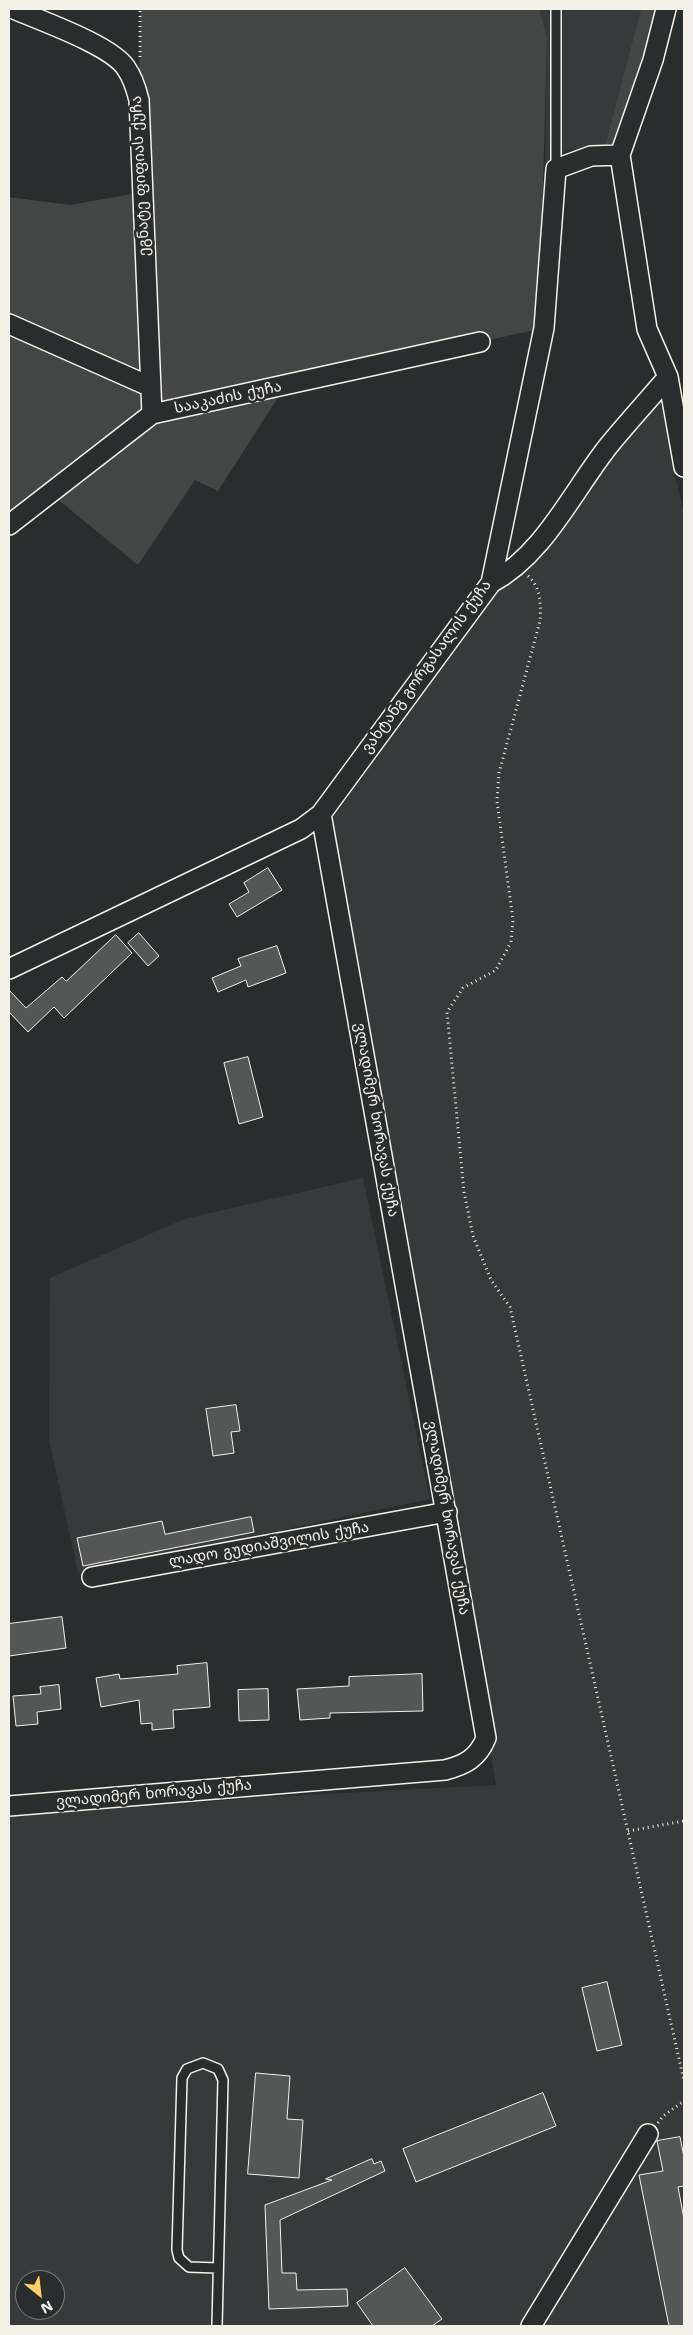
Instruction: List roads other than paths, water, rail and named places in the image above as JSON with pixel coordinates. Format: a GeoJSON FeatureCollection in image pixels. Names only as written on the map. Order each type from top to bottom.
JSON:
{"type":"FeatureCollection","features":[{"type":"Feature","properties":{"kind":"street","name":"ეგნატე ფიფიას ქუჩა"},"geometry":{"type":"LineString","coordinates":[[14,9],[107,51],[126,66],[135,84],[139,100],[152,414]]}},
{"type":"Feature","properties":{"kind":"street"},"geometry":{"type":"LineString","coordinates":[[666,9],[653,60],[620,154],[647,329],[675,384],[683,462]]}},
{"type":"Feature","properties":{"kind":"street"},"geometry":{"type":"LineString","coordinates":[[556,169],[590,156],[620,154]]}},
{"type":"Feature","properties":{"kind":"street","name":"ვახტანგ გორგასალის ქუჩა"},"geometry":{"type":"LineString","coordinates":[[9,969],[301,829],[321,814],[491,582],[517,448],[544,328],[556,169]]}},
{"type":"Feature","properties":{"kind":"street"},"geometry":{"type":"LineString","coordinates":[[9,324],[151,387]]}},
{"type":"Feature","properties":{"kind":"street","name":"სააკაძის ქუჩა"},"geometry":{"type":"LineString","coordinates":[[9,525],[152,414],[480,342]]}},
{"type":"Feature","properties":{"kind":"street"},"geometry":{"type":"LineString","coordinates":[[491,582],[516,566],[547,531],[610,444],[675,384]]}},
{"type":"Feature","properties":{"kind":"street","name":"ვლადიმერ ხორავას ქუჩა"},"geometry":{"type":"LineString","coordinates":[[9,1806],[445,1770],[467,1763],[476,1756],[486,1738],[321,814]]}},
{"type":"Feature","properties":{"kind":"street","name":"ლადო გუდიაშვილის ქუჩა"},"geometry":{"type":"LineString","coordinates":[[92,1577],[446,1512]]}},
{"type":"Feature","properties":{"kind":"street"},"geometry":{"type":"LineString","coordinates":[[531,2326],[648,2134]]}},
{"type":"Feature","properties":{"kind":"lane"},"geometry":{"type":"LineString","coordinates":[[556,9],[556,169]]}},
{"type":"Feature","properties":{"kind":"lane"},"geometry":{"type":"LineString","coordinates":[[217,2326],[223,2080],[218,2069],[203,2063],[187,2069],[182,2078],[177,2250],[179,2258],[189,2267],[218,2268]]}}]}
